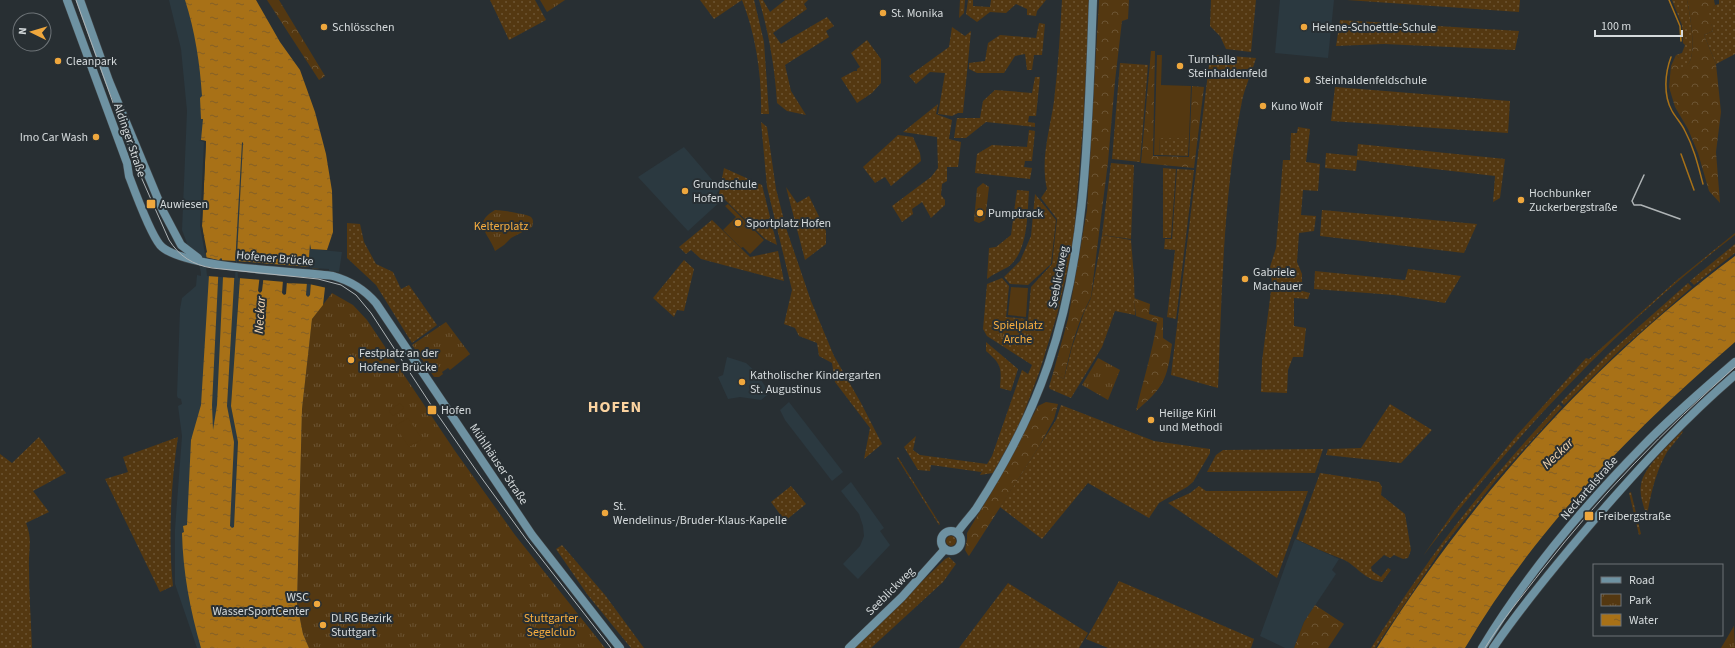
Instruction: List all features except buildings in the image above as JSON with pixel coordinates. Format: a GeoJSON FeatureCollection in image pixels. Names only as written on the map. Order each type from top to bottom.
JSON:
{"type":"FeatureCollection","features":[{"type":"Feature","properties":{"kind":"main road","name":"Aldinger Straße"},"geometry":{"type":"LineString","coordinates":[[67,0],[127,164],[129,176],[159,244],[169,251],[200,260]]}},
{"type":"Feature","properties":{"kind":"main road","name":"Aldinger Straße"},"geometry":{"type":"LineString","coordinates":[[80,0],[109,81],[141,160],[174,234],[181,245],[200,260]]}},
{"type":"Feature","properties":{"kind":"main road","name":"Seeblickweg"},"geometry":{"type":"LineString","coordinates":[[957,533],[974,511],[994,480],[1016,439],[1038,391],[1058,335],[1072,274],[1084,185],[1093,0]]}},
{"type":"Feature","properties":{"kind":"main road"},"geometry":{"type":"LineString","coordinates":[[127,164],[141,160]]}},
{"type":"Feature","properties":{"kind":"main road","name":"Hofener Brücke"},"geometry":{"type":"LineString","coordinates":[[200,260],[217,265],[319,274],[343,279]]}},
{"type":"Feature","properties":{"kind":"main road","name":"Mühlhäuser Straße"},"geometry":{"type":"LineString","coordinates":[[343,279],[360,288],[376,303],[532,535],[620,648]]}},
{"type":"Feature","properties":{"kind":"main road","name":"Neckartalstraße"},"geometry":{"type":"LineString","coordinates":[[1482,648],[1537,568],[1564,534],[1616,475],[1655,434],[1735,362]]}},
{"type":"Feature","properties":{"kind":"main road","name":"Neckartalstraße"},"geometry":{"type":"LineString","coordinates":[[1493,648],[1535,590],[1626,484],[1679,426],[1735,375]]}},
{"type":"Feature","properties":{"kind":"main road"},"geometry":{"type":"LineString","coordinates":[[950,531],[957,533],[962,539],[960,546],[953,551],[945,549],[941,544],[942,536],[950,531]]}},
{"type":"Feature","properties":{"kind":"main road","name":"Seeblickweg"},"geometry":{"type":"LineString","coordinates":[[849,648],[902,597],[945,549]]}},
{"type":"Feature","properties":{"kind":"shaded area"},"geometry":{"type":"Polygon","coordinates":[[[169,0],[214,0],[243,143],[237,255],[240,278],[231,406],[238,442],[234,527],[256,648],[197,648],[175,584],[175,529],[182,436],[178,406],[182,404],[181,399],[177,396],[180,309],[182,298],[196,286],[197,275],[201,276],[201,273],[197,253],[188,246],[182,230],[187,111],[181,49],[169,0]]]}},
{"type":"Feature","properties":{"kind":"shaded area","name":"Helene-Schoettle-Schule"},"geometry":{"type":"Polygon","coordinates":[[[1280,0],[1334,0],[1328,58],[1275,53],[1280,0]]]}},
{"type":"Feature","properties":{"kind":"shaded area","name":"Grundschule Hofen"},"geometry":{"type":"Polygon","coordinates":[[[684,147],[720,189],[717,193],[723,199],[688,231],[638,177],[684,147]]]}},
{"type":"Feature","properties":{"kind":"shaded area"},"geometry":{"type":"Polygon","coordinates":[[[310,243],[311,249],[342,252],[339,272],[312,269],[310,295],[308,297],[306,295],[310,243]]]}},
{"type":"Feature","properties":{"kind":"shaded area","name":"Katholischer Kindergarten St. Augustinus"},"geometry":{"type":"Polygon","coordinates":[[[727,357],[746,363],[757,373],[769,393],[761,400],[740,397],[728,399],[718,377],[723,375],[727,357]]]}},
{"type":"Feature","properties":{"kind":"shaded area"},"geometry":{"type":"Polygon","coordinates":[[[789,402],[843,472],[832,481],[785,420],[780,410],[789,402]]]}},
{"type":"Feature","properties":{"kind":"shaded area"},"geometry":{"type":"Polygon","coordinates":[[[851,482],[884,528],[880,531],[890,545],[858,579],[843,564],[860,546],[864,536],[863,526],[859,514],[841,491],[851,482]]]}},
{"type":"Feature","properties":{"kind":"shaded area"},"geometry":{"type":"Polygon","coordinates":[[[1295,539],[1339,559],[1332,570],[1336,574],[1304,622],[1294,648],[1285,648],[1260,636],[1295,539]]]}},
{"type":"Feature","properties":{"kind":"green space"},"geometry":{"type":"Polygon","coordinates":[[[267,0],[279,0],[325,76],[319,80],[267,0]]]}},
{"type":"Feature","properties":{"kind":"green space"},"geometry":{"type":"Polygon","coordinates":[[[490,0],[535,0],[546,20],[509,40],[490,0]]]}},
{"type":"Feature","properties":{"kind":"green space"},"geometry":{"type":"Polygon","coordinates":[[[540,0],[565,0],[547,12],[540,0]]]}},
{"type":"Feature","properties":{"kind":"green space"},"geometry":{"type":"Polygon","coordinates":[[[700,0],[742,0],[714,19],[700,0]]]}},
{"type":"Feature","properties":{"kind":"green space"},"geometry":{"type":"Polygon","coordinates":[[[742,0],[754,0],[764,42],[769,114],[761,114],[757,56],[751,27],[742,0]]]}},
{"type":"Feature","properties":{"kind":"green space"},"geometry":{"type":"Polygon","coordinates":[[[759,0],[763,0],[770,12],[785,0],[808,0],[804,4],[807,9],[773,33],[781,44],[827,17],[834,26],[826,31],[829,37],[785,65],[791,91],[806,115],[787,111],[777,103],[771,51],[759,0]]]}},
{"type":"Feature","properties":{"kind":"green space"},"geometry":{"type":"Polygon","coordinates":[[[960,0],[965,0],[964,13],[959,18],[960,0]]]}},
{"type":"Feature","properties":{"kind":"green space"},"geometry":{"type":"Polygon","coordinates":[[[968,0],[973,0],[973,6],[990,7],[991,0],[1046,0],[1037,11],[1036,16],[1027,15],[1027,9],[1016,4],[1006,13],[990,12],[977,22],[966,14],[968,0]]]}},
{"type":"Feature","properties":{"kind":"green space"},"geometry":{"type":"Polygon","coordinates":[[[1062,0],[1090,0],[1083,126],[1073,246],[1057,315],[1039,373],[1018,428],[993,473],[980,475],[983,469],[981,472],[931,465],[930,471],[918,470],[904,447],[916,436],[913,450],[920,455],[987,464],[992,456],[1022,370],[1028,374],[1032,365],[987,336],[983,329],[987,284],[1002,278],[1009,286],[1006,317],[1028,319],[1031,287],[1052,264],[1057,219],[1041,198],[1047,189],[1045,178],[1045,156],[1054,101],[1062,0]]]}},
{"type":"Feature","properties":{"kind":"green space"},"geometry":{"type":"Polygon","coordinates":[[[1099,0],[1129,0],[1128,19],[1122,21],[1108,162],[1091,297],[1074,337],[1064,379],[1053,373],[1068,319],[1087,210],[1099,0]]]}},
{"type":"Feature","properties":{"kind":"green space"},"geometry":{"type":"Polygon","coordinates":[[[1211,0],[1256,0],[1251,52],[1226,49],[1220,36],[1210,26],[1211,0]]]}},
{"type":"Feature","properties":{"kind":"green space"},"geometry":{"type":"Polygon","coordinates":[[[1347,0],[1520,0],[1519,12],[1347,0]]]}},
{"type":"Feature","properties":{"kind":"green space"},"geometry":{"type":"Polygon","coordinates":[[[1672,0],[1687,0],[1690,14],[1692,55],[1690,61],[1684,69],[1678,67],[1679,58],[1676,55],[1682,53],[1685,45],[1683,43],[1682,25],[1672,0]]]}},
{"type":"Feature","properties":{"kind":"green space"},"geometry":{"type":"Polygon","coordinates":[[[1687,0],[1714,0],[1715,5],[1709,13],[1713,31],[1704,35],[1716,64],[1721,112],[1716,152],[1720,203],[1709,191],[1698,153],[1688,129],[1675,107],[1669,87],[1671,66],[1676,55],[1679,58],[1679,67],[1684,68],[1690,62],[1692,55],[1692,31],[1687,0]]]}},
{"type":"Feature","properties":{"kind":"green space"},"geometry":{"type":"Polygon","coordinates":[[[1719,0],[1735,0],[1735,54],[1716,64],[1704,35],[1713,31],[1708,13],[1715,5],[1719,4],[1719,0]]]}},
{"type":"Feature","properties":{"kind":"green space"},"geometry":{"type":"Polygon","coordinates":[[[1340,20],[1519,31],[1515,50],[1384,44],[1336,46],[1340,20]]]}},
{"type":"Feature","properties":{"kind":"green space"},"geometry":{"type":"Polygon","coordinates":[[[1039,23],[1045,24],[1042,55],[1034,55],[1032,70],[1027,70],[1025,54],[1015,56],[1004,73],[977,73],[969,69],[969,63],[985,61],[988,43],[1000,35],[1036,38],[1039,23]]]}},
{"type":"Feature","properties":{"kind":"green space"},"geometry":{"type":"Polygon","coordinates":[[[952,27],[965,36],[971,31],[963,113],[958,113],[952,116],[938,114],[945,73],[930,72],[916,84],[909,76],[949,47],[952,27]]]}},
{"type":"Feature","properties":{"kind":"green space"},"geometry":{"type":"Polygon","coordinates":[[[867,40],[881,59],[881,83],[872,93],[857,103],[841,78],[854,71],[857,71],[860,67],[851,53],[867,40]]]}},
{"type":"Feature","properties":{"kind":"green space"},"geometry":{"type":"Polygon","coordinates":[[[1151,51],[1155,51],[1153,156],[1189,157],[1192,86],[1204,87],[1194,168],[1141,163],[1151,51]]]}},
{"type":"Feature","properties":{"kind":"green space"},"geometry":{"type":"Polygon","coordinates":[[[1157,55],[1162,55],[1161,85],[1191,86],[1189,138],[1160,138],[1159,155],[1154,155],[1157,55]]]}},
{"type":"Feature","properties":{"kind":"green space"},"geometry":{"type":"Polygon","coordinates":[[[1217,55],[1256,58],[1242,101],[1231,172],[1224,244],[1218,388],[1171,375],[1209,65],[1217,55]]]}},
{"type":"Feature","properties":{"kind":"green space"},"geometry":{"type":"Polygon","coordinates":[[[1120,63],[1148,65],[1140,162],[1112,159],[1120,63]]]}},
{"type":"Feature","properties":{"kind":"green space"},"geometry":{"type":"Polygon","coordinates":[[[1035,77],[1040,77],[1036,116],[1029,116],[1028,122],[1035,123],[1035,127],[986,122],[966,138],[954,138],[957,118],[980,118],[983,101],[995,90],[1032,93],[1035,77]]]}},
{"type":"Feature","properties":{"kind":"green space"},"geometry":{"type":"Polygon","coordinates":[[[1335,87],[1510,101],[1508,133],[1331,121],[1335,87]]]}},
{"type":"Feature","properties":{"kind":"green space"},"geometry":{"type":"Polygon","coordinates":[[[938,104],[936,114],[952,120],[949,139],[961,142],[958,167],[947,167],[947,181],[942,184],[941,195],[945,200],[945,205],[931,218],[922,202],[912,209],[913,214],[902,222],[892,206],[931,177],[938,168],[937,137],[903,132],[938,104]]]}},
{"type":"Feature","properties":{"kind":"green space"},"geometry":{"type":"Polygon","coordinates":[[[761,122],[767,127],[776,189],[786,228],[811,301],[834,356],[882,444],[864,459],[870,428],[835,382],[832,363],[819,356],[817,343],[799,336],[795,328],[784,324],[792,290],[767,187],[761,122]]]}},
{"type":"Feature","properties":{"kind":"green space"},"geometry":{"type":"Polygon","coordinates":[[[1298,127],[1310,129],[1306,162],[1320,164],[1318,191],[1303,190],[1301,215],[1316,216],[1314,231],[1299,233],[1297,262],[1302,274],[1302,291],[1310,293],[1308,299],[1294,298],[1294,326],[1306,328],[1303,357],[1293,357],[1288,370],[1287,393],[1261,392],[1262,361],[1272,283],[1270,267],[1276,248],[1283,160],[1290,160],[1291,133],[1297,133],[1298,127]]]}},
{"type":"Feature","properties":{"kind":"green space"},"geometry":{"type":"Polygon","coordinates":[[[1029,130],[1035,131],[1032,161],[1025,161],[1024,167],[1032,168],[1030,179],[975,173],[977,154],[992,145],[1027,147],[1029,130]]]}},
{"type":"Feature","properties":{"kind":"green space"},"geometry":{"type":"Polygon","coordinates":[[[898,135],[913,137],[920,153],[921,161],[891,186],[885,177],[875,183],[863,167],[898,135]]]}},
{"type":"Feature","properties":{"kind":"green space"},"geometry":{"type":"Polygon","coordinates":[[[1160,138],[1189,138],[1188,156],[1159,155],[1160,138]]]}},
{"type":"Feature","properties":{"kind":"green space"},"geometry":{"type":"Polygon","coordinates":[[[1358,144],[1505,159],[1500,198],[1493,202],[1495,176],[1357,160],[1356,171],[1325,168],[1326,153],[1357,156],[1358,144]]]}},
{"type":"Feature","properties":{"kind":"green space"},"geometry":{"type":"Polygon","coordinates":[[[1111,163],[1134,165],[1131,239],[1102,235],[1111,163]]]}},
{"type":"Feature","properties":{"kind":"green space"},"geometry":{"type":"Polygon","coordinates":[[[724,168],[762,185],[777,245],[765,239],[719,194],[724,168]]]}},
{"type":"Feature","properties":{"kind":"green space"},"geometry":{"type":"Polygon","coordinates":[[[1163,168],[1176,169],[1171,238],[1163,238],[1163,168]]]}},
{"type":"Feature","properties":{"kind":"green space"},"geometry":{"type":"Polygon","coordinates":[[[1177,169],[1194,170],[1176,319],[1167,317],[1175,250],[1164,249],[1165,239],[1172,239],[1177,169]]]}},
{"type":"Feature","properties":{"kind":"green space"},"geometry":{"type":"Polygon","coordinates":[[[983,183],[989,187],[985,220],[979,223],[974,221],[977,188],[983,183]]]}},
{"type":"Feature","properties":{"kind":"green space"},"geometry":{"type":"Polygon","coordinates":[[[786,187],[797,203],[809,196],[826,231],[826,244],[805,260],[786,187]]]}},
{"type":"Feature","properties":{"kind":"green space"},"geometry":{"type":"Polygon","coordinates":[[[1017,190],[1029,191],[1026,232],[1020,252],[1008,267],[987,279],[989,248],[996,247],[1011,235],[1017,190]]]}},
{"type":"Feature","properties":{"kind":"green space"},"geometry":{"type":"Polygon","coordinates":[[[1035,194],[1056,220],[1051,264],[1028,285],[1010,284],[1004,277],[1020,261],[1031,236],[1035,194]]]}},
{"type":"Feature","properties":{"kind":"green space","name":"Sportplatz Hofen"},"geometry":{"type":"Polygon","coordinates":[[[728,204],[764,240],[750,254],[743,247],[741,248],[723,230],[736,217],[725,206],[728,204]]]}},
{"type":"Feature","properties":{"kind":"green space","name":"Pumptrack"},"geometry":{"type":"Polygon","coordinates":[[[978,206],[984,206],[982,220],[976,219],[978,206]]]}},
{"type":"Feature","properties":{"kind":"green space","name":"Kelterplatz"},"geometry":{"type":"Polygon","coordinates":[[[495,210],[514,212],[529,216],[532,218],[533,222],[532,227],[511,238],[495,251],[483,224],[488,215],[495,210]]]}},
{"type":"Feature","properties":{"kind":"green space"},"geometry":{"type":"Polygon","coordinates":[[[1322,210],[1477,224],[1464,253],[1320,236],[1322,210]]]}},
{"type":"Feature","properties":{"kind":"green space"},"geometry":{"type":"Polygon","coordinates":[[[712,220],[750,257],[778,251],[784,281],[701,259],[691,250],[686,254],[679,247],[712,220]]]}},
{"type":"Feature","properties":{"kind":"green space"},"geometry":{"type":"Polygon","coordinates":[[[347,223],[360,224],[364,242],[376,264],[393,272],[401,289],[409,285],[437,325],[412,343],[376,285],[347,258],[347,223]]]}},
{"type":"Feature","properties":{"kind":"green space"},"geometry":{"type":"Polygon","coordinates":[[[1735,233],[1735,235],[1649,307],[1568,385],[1494,468],[1423,556],[1455,510],[1517,435],[1586,358],[1589,359],[1677,280],[1735,233]]]}},
{"type":"Feature","properties":{"kind":"green space"},"geometry":{"type":"Polygon","coordinates":[[[1102,235],[1131,240],[1135,315],[1115,311],[1102,347],[1071,398],[1050,389],[1049,387],[1053,373],[1064,379],[1072,347],[1085,310],[1091,298],[1102,235]]]}},
{"type":"Feature","properties":{"kind":"green space"},"geometry":{"type":"Polygon","coordinates":[[[1735,244],[1735,253],[1694,285],[1690,281],[1735,244]]]}},
{"type":"Feature","properties":{"kind":"green space"},"geometry":{"type":"Polygon","coordinates":[[[684,260],[694,269],[684,311],[677,310],[674,317],[653,298],[684,260]]]}},
{"type":"Feature","properties":{"kind":"green space"},"geometry":{"type":"Polygon","coordinates":[[[1408,269],[1461,276],[1445,303],[1394,295],[1314,289],[1315,271],[1405,280],[1408,269]]]}},
{"type":"Feature","properties":{"kind":"green space"},"geometry":{"type":"Polygon","coordinates":[[[1688,283],[1692,287],[1619,351],[1564,405],[1561,402],[1608,354],[1688,283]]]}},
{"type":"Feature","properties":{"kind":"green space"},"geometry":{"type":"Polygon","coordinates":[[[1011,287],[1028,288],[1026,317],[1008,315],[1011,287]]]}},
{"type":"Feature","properties":{"kind":"green space","name":"Stuttgarter Segelclub"},"geometry":{"type":"Polygon","coordinates":[[[332,293],[353,305],[367,320],[455,451],[515,535],[605,648],[309,648],[303,634],[297,604],[302,409],[312,319],[332,293]]]}},
{"type":"Feature","properties":{"kind":"green space"},"geometry":{"type":"Polygon","coordinates":[[[1134,298],[1150,304],[1149,314],[1163,318],[1163,338],[1172,344],[1166,375],[1163,382],[1153,395],[1136,411],[1157,323],[1136,316],[1134,298]]]}},
{"type":"Feature","properties":{"kind":"green space","name":"Spielplatz Arche"},"geometry":{"type":"Polygon","coordinates":[[[994,317],[1029,320],[1032,329],[1024,350],[992,332],[994,317]]]}},
{"type":"Feature","properties":{"kind":"green space"},"geometry":{"type":"Polygon","coordinates":[[[446,322],[470,354],[450,370],[448,368],[442,372],[443,374],[439,377],[434,377],[412,345],[446,322]]]}},
{"type":"Feature","properties":{"kind":"green space"},"geometry":{"type":"Polygon","coordinates":[[[986,342],[1018,369],[1011,391],[1000,388],[1001,375],[999,366],[995,359],[986,351],[986,342]]]}},
{"type":"Feature","properties":{"kind":"green space"},"geometry":{"type":"Polygon","coordinates":[[[1098,358],[1120,370],[1108,400],[1082,385],[1098,358]]]}},
{"type":"Feature","properties":{"kind":"green space"},"geometry":{"type":"Polygon","coordinates":[[[1046,402],[1058,404],[1054,419],[1040,445],[969,556],[965,550],[967,533],[995,486],[1038,406],[1046,402]]]}},
{"type":"Feature","properties":{"kind":"green space"},"geometry":{"type":"Polygon","coordinates":[[[400,403],[404,408],[393,416],[389,411],[400,403]]]}},
{"type":"Feature","properties":{"kind":"green space"},"geometry":{"type":"Polygon","coordinates":[[[1390,404],[1432,430],[1401,463],[1326,455],[1328,449],[1361,448],[1390,404]]]}},
{"type":"Feature","properties":{"kind":"green space"},"geometry":{"type":"Polygon","coordinates":[[[1559,404],[1562,407],[1496,480],[1445,544],[1375,648],[1371,648],[1414,583],[1452,530],[1504,466],[1559,404]]]}},
{"type":"Feature","properties":{"kind":"green space"},"geometry":{"type":"Polygon","coordinates":[[[1061,405],[1154,441],[1210,449],[1210,453],[1193,482],[1159,503],[1149,518],[1088,483],[1042,539],[1000,507],[1056,420],[1061,405]]]}},
{"type":"Feature","properties":{"kind":"green space"},"geometry":{"type":"Polygon","coordinates":[[[408,418],[422,439],[409,447],[395,426],[408,418]]]}},
{"type":"Feature","properties":{"kind":"green space"},"geometry":{"type":"Polygon","coordinates":[[[1682,431],[1683,432],[1667,452],[1657,474],[1646,515],[1641,493],[1643,478],[1652,463],[1682,431]]]}},
{"type":"Feature","properties":{"kind":"green space"},"geometry":{"type":"Polygon","coordinates":[[[39,437],[66,473],[33,491],[49,512],[26,523],[30,540],[29,578],[32,648],[0,648],[0,454],[12,463],[39,437]]]}},
{"type":"Feature","properties":{"kind":"green space"},"geometry":{"type":"Polygon","coordinates":[[[178,437],[171,512],[171,569],[173,586],[160,592],[105,479],[128,472],[123,457],[178,437]]]}},
{"type":"Feature","properties":{"kind":"green space"},"geometry":{"type":"Polygon","coordinates":[[[1323,449],[1315,473],[1207,472],[1216,455],[1223,450],[1323,449]]]}},
{"type":"Feature","properties":{"kind":"green space"},"geometry":{"type":"Polygon","coordinates":[[[898,457],[940,524],[939,525],[897,458],[898,457]]]}},
{"type":"Feature","properties":{"kind":"green space"},"geometry":{"type":"Polygon","coordinates":[[[1320,473],[1379,482],[1382,487],[1381,495],[1405,514],[1411,550],[1408,558],[1403,559],[1394,555],[1390,558],[1384,555],[1371,567],[1372,571],[1381,577],[1388,568],[1391,570],[1382,582],[1369,578],[1342,559],[1296,539],[1320,473]]]}},
{"type":"Feature","properties":{"kind":"green space"},"geometry":{"type":"Polygon","coordinates":[[[791,486],[806,504],[785,521],[771,502],[791,486]]]}},
{"type":"Feature","properties":{"kind":"green space"},"geometry":{"type":"Polygon","coordinates":[[[1199,486],[1206,491],[1308,491],[1277,578],[1168,503],[1190,493],[1199,486]]]}},
{"type":"Feature","properties":{"kind":"green space"},"geometry":{"type":"Polygon","coordinates":[[[1631,492],[1641,534],[1639,535],[1629,493],[1631,492]]]}},
{"type":"Feature","properties":{"kind":"green space"},"geometry":{"type":"Polygon","coordinates":[[[949,536],[953,536],[955,537],[955,545],[949,546],[946,543],[946,539],[949,536]]]}},
{"type":"Feature","properties":{"kind":"green space"},"geometry":{"type":"Polygon","coordinates":[[[562,545],[605,595],[644,648],[631,648],[587,594],[556,549],[562,545]]]}},
{"type":"Feature","properties":{"kind":"green space"},"geometry":{"type":"Polygon","coordinates":[[[949,557],[956,564],[943,582],[871,648],[854,648],[945,559],[949,557]]]}},
{"type":"Feature","properties":{"kind":"green space"},"geometry":{"type":"Polygon","coordinates":[[[1119,581],[1254,639],[1251,648],[1108,648],[1086,639],[1119,581]]]}},
{"type":"Feature","properties":{"kind":"green space"},"geometry":{"type":"Polygon","coordinates":[[[1008,583],[1088,633],[1079,648],[959,648],[1008,583]]]}},
{"type":"Feature","properties":{"kind":"green space"},"geometry":{"type":"Polygon","coordinates":[[[1315,605],[1344,624],[1328,648],[1294,648],[1304,622],[1315,605]]]}},
{"type":"Feature","properties":{"kind":"green space"},"geometry":{"type":"Polygon","coordinates":[[[1734,626],[1735,648],[1721,648],[1734,626]]]}},
{"type":"Feature","properties":{"kind":"water","name":"Neckar"},"geometry":{"type":"Polygon","coordinates":[[[185,0],[256,0],[280,42],[300,70],[315,112],[326,154],[332,191],[333,232],[327,250],[311,249],[310,244],[306,295],[308,297],[310,295],[312,268],[327,270],[323,305],[312,319],[302,409],[297,604],[303,634],[309,648],[201,648],[190,605],[184,562],[182,533],[184,532],[183,526],[187,525],[191,440],[201,405],[209,275],[202,226],[206,141],[201,140],[203,119],[201,119],[201,84],[192,24],[185,0]],[[242,142],[227,406],[234,442],[230,526],[232,528],[234,527],[238,442],[231,406],[240,278],[237,255],[242,142]],[[221,258],[219,260],[212,405],[213,430],[217,405],[223,277],[222,259],[221,258]],[[263,263],[261,265],[258,291],[260,293],[262,291],[265,265],[263,263]],[[284,267],[282,293],[284,295],[286,294],[288,268],[284,267]]]}},
{"type":"Feature","properties":{"kind":"water","name":"Neckar"},"geometry":{"type":"Polygon","coordinates":[[[1735,256],[1735,342],[1659,411],[1587,484],[1522,563],[1492,605],[1465,648],[1377,648],[1414,592],[1453,538],[1494,486],[1538,436],[1584,387],[1632,341],[1683,297],[1735,256]]]}},
{"type":"Feature","properties":{"kind":"pier"},"geometry":{"type":"Polygon","coordinates":[[[199,140],[206,141],[202,226],[207,252],[205,254],[200,226],[204,142],[199,140]]]}},
{"type":"Feature","properties":{"kind":"pier"},"geometry":{"type":"Polygon","coordinates":[[[205,257],[218,260],[236,261],[235,278],[207,276],[205,257]]]}},
{"type":"Feature","properties":{"kind":"pier"},"geometry":{"type":"Polygon","coordinates":[[[237,261],[310,267],[309,284],[285,283],[286,268],[285,282],[238,278],[237,261]]]}},
{"type":"Feature","properties":{"kind":"pier"},"geometry":{"type":"Polygon","coordinates":[[[310,268],[329,269],[327,288],[309,284],[310,268]]]}},
{"type":"Feature","properties":{"kind":"waterway"},"geometry":{"type":"LineString","coordinates":[[1669,0],[1680,26],[1681,41]]}},
{"type":"Feature","properties":{"kind":"waterway"},"geometry":{"type":"LineString","coordinates":[[1671,57],[1666,77],[1667,98],[1672,111],[1684,128],[1691,144],[1703,184]]}},
{"type":"Feature","properties":{"kind":"waterway"},"geometry":{"type":"LineString","coordinates":[[1681,154],[1694,190]]}},
{"type":"Feature","properties":{"kind":"tram line"},"geometry":{"type":"LineString","coordinates":[[76,0],[134,161],[169,240],[177,251],[187,259],[205,267],[318,279],[341,285],[356,295],[371,313],[433,408],[478,473],[526,539],[611,648]]}},
{"type":"Feature","properties":{"kind":"tram line"},"geometry":{"type":"LineString","coordinates":[[1485,648],[1520,598],[1610,489],[1683,414],[1735,367]]}},
{"type":"Feature","properties":{"kind":"railway"},"geometry":{"type":"LineString","coordinates":[[1644,175],[1632,201],[1634,205],[1641,205],[1680,219]]}},
{"type":"Feature","properties":{"kind":"place","name":"St. Monika"},"geometry":{"type":"Point","coordinates":[883,13]}},
{"type":"Feature","properties":{"kind":"place","name":"Schlösschen"},"geometry":{"type":"Point","coordinates":[324,27]}},
{"type":"Feature","properties":{"kind":"place","name":"Helene-Schoettle-Schule"},"geometry":{"type":"Point","coordinates":[1304,27]}},
{"type":"Feature","properties":{"kind":"place","name":"Cleanpark"},"geometry":{"type":"Point","coordinates":[58,61]}},
{"type":"Feature","properties":{"kind":"place","name":"Turnhalle Steinhaldenfeld"},"geometry":{"type":"Point","coordinates":[1180,66]}},
{"type":"Feature","properties":{"kind":"place","name":"Steinhaldenfeldschule"},"geometry":{"type":"Point","coordinates":[1307,80]}},
{"type":"Feature","properties":{"kind":"place","name":"Kuno Wolf"},"geometry":{"type":"Point","coordinates":[1263,106]}},
{"type":"Feature","properties":{"kind":"place","name":"Imo Car Wash"},"geometry":{"type":"Point","coordinates":[96,137]}},
{"type":"Feature","properties":{"kind":"place","name":"Grundschule Hofen"},"geometry":{"type":"Point","coordinates":[685,191]}},
{"type":"Feature","properties":{"kind":"place","name":"Hochbunker Zuckerbergstraße"},"geometry":{"type":"Point","coordinates":[1521,200]}},
{"type":"Feature","properties":{"kind":"place","name":"Auwiesen"},"geometry":{"type":"Point","coordinates":[151,204]}},
{"type":"Feature","properties":{"kind":"place","name":"Pumptrack"},"geometry":{"type":"Point","coordinates":[980,213]}},
{"type":"Feature","properties":{"kind":"place","name":"Sportplatz Hofen"},"geometry":{"type":"Point","coordinates":[738,223]}},
{"type":"Feature","properties":{"kind":"place","name":"Gabriele Machauer"},"geometry":{"type":"Point","coordinates":[1245,279]}},
{"type":"Feature","properties":{"kind":"place","name":"Festplatz an der Hofener Brücke"},"geometry":{"type":"Point","coordinates":[351,360]}},
{"type":"Feature","properties":{"kind":"place","name":"Katholischer Kindergarten St. Augustinus"},"geometry":{"type":"Point","coordinates":[742,382]}},
{"type":"Feature","properties":{"kind":"place","name":"Hofen"},"geometry":{"type":"Point","coordinates":[432,410]}},
{"type":"Feature","properties":{"kind":"place","name":"Heilige Kiril und Methodi"},"geometry":{"type":"Point","coordinates":[1151,420]}},
{"type":"Feature","properties":{"kind":"place","name":"St. Wendelinus-/Bruder-Klaus-Kapelle"},"geometry":{"type":"Point","coordinates":[605,513]}},
{"type":"Feature","properties":{"kind":"place","name":"Freibergstraße"},"geometry":{"type":"Point","coordinates":[1589,516]}},
{"type":"Feature","properties":{"kind":"place","name":"WSC WasserSportCenter"},"geometry":{"type":"Point","coordinates":[317,604]}},
{"type":"Feature","properties":{"kind":"place","name":"DLRG Bezirk Stuttgart"},"geometry":{"type":"Point","coordinates":[323,625]}},
{"type":"Feature","properties":{"kind":"district","name":"HOFEN"},"geometry":{"type":"Point","coordinates":[615,406]}}]}
